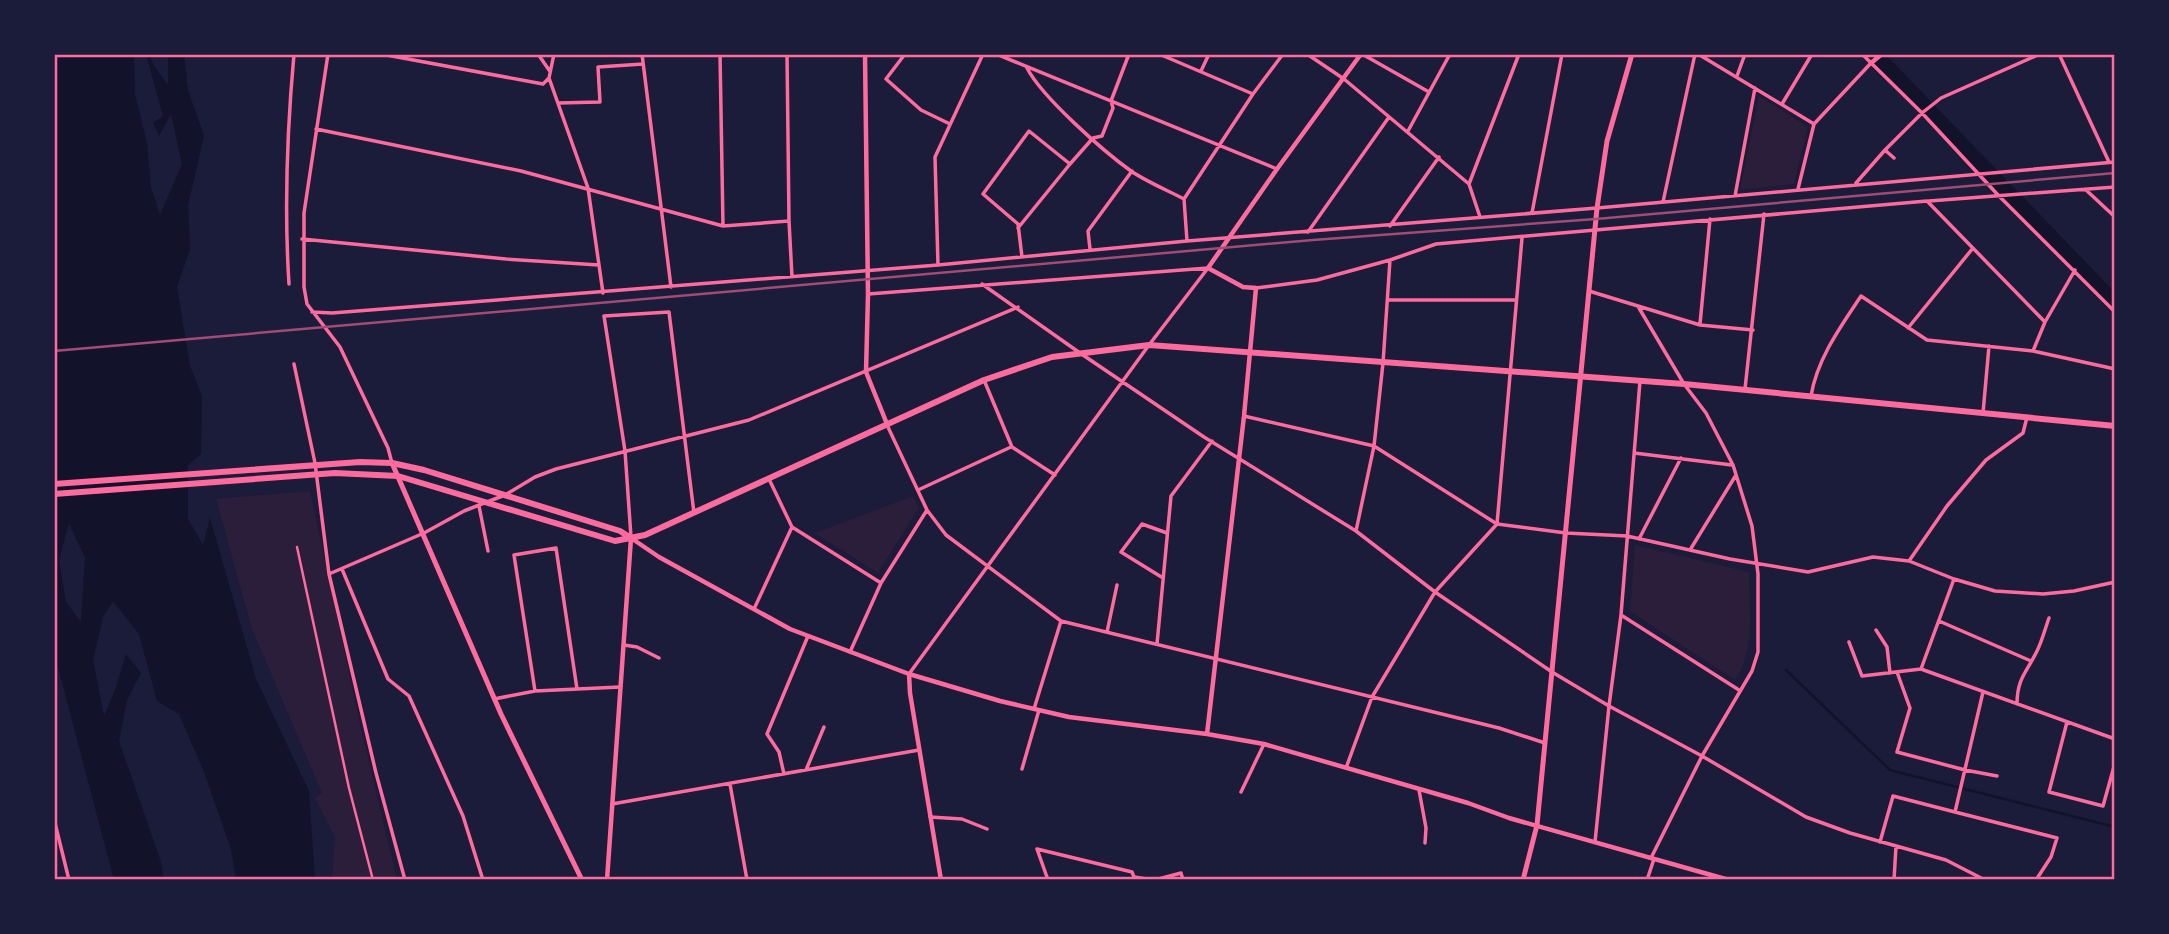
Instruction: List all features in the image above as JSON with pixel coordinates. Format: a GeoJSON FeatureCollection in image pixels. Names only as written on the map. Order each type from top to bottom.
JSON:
{"type":"FeatureCollection","features":[{"type":"Feature","properties":{"kind":"main road"},"geometry":{"type":"LineString","coordinates":[[1523,880],[1537,825],[1597,208],[1606,141],[1632,54]]}},
{"type":"Feature","properties":{"kind":"main road"},"geometry":{"type":"LineString","coordinates":[[54,494],[349,473],[398,476],[615,541],[645,535],[984,380],[1040,361],[1080,353],[1149,345],[1684,384],[2115,426]]}},
{"type":"Feature","properties":{"kind":"main road"},"geometry":{"type":"LineString","coordinates":[[392,463],[494,699],[582,880]]}},
{"type":"Feature","properties":{"kind":"main road"},"geometry":{"type":"LineString","coordinates":[[54,484],[306,464],[392,463],[620,531],[631,538]]}},
{"type":"Feature","properties":{"kind":"street"},"geometry":{"type":"LineString","coordinates":[[289,284],[286,189],[294,54]]}},
{"type":"Feature","properties":{"kind":"street"},"geometry":{"type":"LineString","coordinates":[[381,54],[543,84],[549,78]]}},
{"type":"Feature","properties":{"kind":"street"},"geometry":{"type":"LineString","coordinates":[[538,54],[549,70]]}},
{"type":"Feature","properties":{"kind":"street"},"geometry":{"type":"LineString","coordinates":[[554,54],[549,78],[588,188],[603,293]]}},
{"type":"Feature","properties":{"kind":"street"},"geometry":{"type":"LineString","coordinates":[[642,54],[671,287]]}},
{"type":"Feature","properties":{"kind":"street"},"geometry":{"type":"LineString","coordinates":[[720,54],[723,226]]}},
{"type":"Feature","properties":{"kind":"street"},"geometry":{"type":"LineString","coordinates":[[787,54],[792,277]]}},
{"type":"Feature","properties":{"kind":"street"},"geometry":{"type":"LineString","coordinates":[[865,54],[868,294],[866,372],[887,425],[927,510],[946,535],[1061,621],[1499,728],[1546,743]]}},
{"type":"Feature","properties":{"kind":"street"},"geometry":{"type":"LineString","coordinates":[[905,54],[886,79],[921,110],[950,124]]}},
{"type":"Feature","properties":{"kind":"street"},"geometry":{"type":"LineString","coordinates":[[938,265],[935,157],[983,54]]}},
{"type":"Feature","properties":{"kind":"street"},"geometry":{"type":"LineString","coordinates":[[996,54],[1277,169]]}},
{"type":"Feature","properties":{"kind":"street"},"geometry":{"type":"LineString","coordinates":[[1018,228],[1093,138],[1102,136],[1113,108],[1111,101],[1129,54]]}},
{"type":"Feature","properties":{"kind":"street"},"geometry":{"type":"LineString","coordinates":[[1159,54],[1253,94]]}},
{"type":"Feature","properties":{"kind":"street"},"geometry":{"type":"LineString","coordinates":[[1201,71],[1209,54]]}},
{"type":"Feature","properties":{"kind":"street"},"geometry":{"type":"LineString","coordinates":[[1187,241],[1184,200],[1253,94],[1283,54]]}},
{"type":"Feature","properties":{"kind":"street"},"geometry":{"type":"LineString","coordinates":[[1307,54],[1344,79],[1469,184],[1480,217]]}},
{"type":"Feature","properties":{"kind":"street"},"geometry":{"type":"LineString","coordinates":[[941,880],[909,674],[1208,268],[1361,54],[1429,92]]}},
{"type":"Feature","properties":{"kind":"street"},"geometry":{"type":"LineString","coordinates":[[1408,131],[1450,54]]}},
{"type":"Feature","properties":{"kind":"street"},"geometry":{"type":"LineString","coordinates":[[1469,184],[1519,54]]}},
{"type":"Feature","properties":{"kind":"street"},"geometry":{"type":"LineString","coordinates":[[1532,213],[1562,54]]}},
{"type":"Feature","properties":{"kind":"street"},"geometry":{"type":"LineString","coordinates":[[1663,202],[1696,54],[1814,124]]}},
{"type":"Feature","properties":{"kind":"street"},"geometry":{"type":"LineString","coordinates":[[1737,76],[1745,54]]}},
{"type":"Feature","properties":{"kind":"street"},"geometry":{"type":"LineString","coordinates":[[1782,104],[1812,54]]}},
{"type":"Feature","properties":{"kind":"street"},"geometry":{"type":"LineString","coordinates":[[1862,54],[2115,312]]}},
{"type":"Feature","properties":{"kind":"street"},"geometry":{"type":"LineString","coordinates":[[1798,189],[1814,124],[1882,54]]}},
{"type":"Feature","properties":{"kind":"street"},"geometry":{"type":"LineString","coordinates":[[1854,184],[1922,113],[1941,98],[2040,54]]}},
{"type":"Feature","properties":{"kind":"street"},"geometry":{"type":"LineString","coordinates":[[312,312],[332,313],[603,293],[867,271],[2112,162],[2059,54]]}},
{"type":"Feature","properties":{"kind":"street"},"geometry":{"type":"LineString","coordinates":[[326,55],[326,76],[316,129],[302,239],[305,296],[312,312],[340,347],[388,448],[392,463]]}},
{"type":"Feature","properties":{"kind":"street"},"geometry":{"type":"LineString","coordinates":[[558,103],[600,102],[598,67],[643,64]]}},
{"type":"Feature","properties":{"kind":"street"},"geometry":{"type":"LineString","coordinates":[[1026,66],[1035,83],[1132,172],[1184,200]]}},
{"type":"Feature","properties":{"kind":"street"},"geometry":{"type":"LineString","coordinates":[[1735,196],[1755,88]]}},
{"type":"Feature","properties":{"kind":"street"},"geometry":{"type":"LineString","coordinates":[[1308,232],[1389,117]]}},
{"type":"Feature","properties":{"kind":"street"},"geometry":{"type":"LineString","coordinates":[[316,129],[450,155],[588,188],[723,226],[789,221]]}},
{"type":"Feature","properties":{"kind":"street"},"geometry":{"type":"LineString","coordinates":[[1022,257],[1018,225],[983,194],[1029,131],[1070,164]]}},
{"type":"Feature","properties":{"kind":"street"},"geometry":{"type":"LineString","coordinates":[[1885,150],[1894,158]]}},
{"type":"Feature","properties":{"kind":"street"},"geometry":{"type":"LineString","coordinates":[[1390,226],[1439,158]]}},
{"type":"Feature","properties":{"kind":"street"},"geometry":{"type":"LineString","coordinates":[[1090,250],[1088,231],[1132,172]]}},
{"type":"Feature","properties":{"kind":"street"},"geometry":{"type":"LineString","coordinates":[[868,294],[1208,268],[1243,287],[1256,288],[1317,280],[1436,244],[1595,232],[1764,214],[2115,187]]}},
{"type":"Feature","properties":{"kind":"street"},"geometry":{"type":"LineString","coordinates":[[2085,189],[2115,217]]}},
{"type":"Feature","properties":{"kind":"street"},"geometry":{"type":"LineString","coordinates":[[1927,201],[2045,321]]}},
{"type":"Feature","properties":{"kind":"street"},"geometry":{"type":"LineString","coordinates":[[1745,391],[1764,214]]}},
{"type":"Feature","properties":{"kind":"street"},"geometry":{"type":"LineString","coordinates":[[1700,325],[1710,219]]}},
{"type":"Feature","properties":{"kind":"street"},"geometry":{"type":"LineString","coordinates":[[1346,768],[1372,697],[1435,592],[1497,524],[1522,238]]}},
{"type":"Feature","properties":{"kind":"street"},"geometry":{"type":"LineString","coordinates":[[302,239],[506,259],[599,265]]}},
{"type":"Feature","properties":{"kind":"street"},"geometry":{"type":"LineString","coordinates":[[1908,328],[1973,248]]}},
{"type":"Feature","properties":{"kind":"street"},"geometry":{"type":"LineString","coordinates":[[1356,531],[1374,446],[1390,260]]}},
{"type":"Feature","properties":{"kind":"street"},"geometry":{"type":"LineString","coordinates":[[2033,351],[2045,321],[2075,270]]}},
{"type":"Feature","properties":{"kind":"street"},"geometry":{"type":"LineString","coordinates":[[982,284],[1212,441],[1356,531],[1435,592],[1552,672],[1609,706],[1806,817],[1880,842],[1946,860],[1985,880]]}},
{"type":"Feature","properties":{"kind":"street"},"geometry":{"type":"LineString","coordinates":[[1207,734],[1256,288]]}},
{"type":"Feature","properties":{"kind":"street"},"geometry":{"type":"LineString","coordinates":[[1590,291],[1700,325],[1753,330]]}},
{"type":"Feature","properties":{"kind":"street"},"geometry":{"type":"LineString","coordinates":[[1811,397],[1835,334],[1861,296],[1927,340],[2033,351],[2115,369]]}},
{"type":"Feature","properties":{"kind":"street"},"geometry":{"type":"LineString","coordinates":[[1388,300],[1516,300]]}},
{"type":"Feature","properties":{"kind":"street"},"geometry":{"type":"LineString","coordinates":[[329,574],[424,533],[464,511],[505,495],[535,477],[556,469],[749,420],[1018,307]]}},
{"type":"Feature","properties":{"kind":"street"},"geometry":{"type":"LineString","coordinates":[[1639,308],[1684,384],[1706,413],[1733,465],[1752,526],[1757,564],[1758,652],[1752,671],[1702,756],[1653,858],[1648,879]]}},
{"type":"Feature","properties":{"kind":"street"},"geometry":{"type":"LineString","coordinates":[[607,880],[631,538],[625,451],[604,316],[669,312],[694,513]]}},
{"type":"Feature","properties":{"kind":"street"},"geometry":{"type":"LineString","coordinates":[[1983,413],[1989,346]]}},
{"type":"Feature","properties":{"kind":"street"},"geometry":{"type":"LineString","coordinates":[[294,364],[316,475],[329,574],[376,773],[405,880]]}},
{"type":"Feature","properties":{"kind":"street"},"geometry":{"type":"LineString","coordinates":[[984,380],[1012,447],[1055,475]]}},
{"type":"Feature","properties":{"kind":"street"},"geometry":{"type":"LineString","coordinates":[[1595,842],[1621,614],[1640,381]]}},
{"type":"Feature","properties":{"kind":"street"},"geometry":{"type":"LineString","coordinates":[[1244,416],[1374,446],[1497,524],[1566,533],[1627,536],[1757,564],[1808,572],[1872,557],[1909,561],[1954,579],[1994,590],[2043,594],[2074,591],[2115,582]]}},
{"type":"Feature","properties":{"kind":"street"},"geometry":{"type":"LineString","coordinates":[[1909,561],[1947,506],[1986,460],[2023,433],[2027,417]]}},
{"type":"Feature","properties":{"kind":"street"},"geometry":{"type":"LineString","coordinates":[[1157,644],[1171,496],[1212,441]]}},
{"type":"Feature","properties":{"kind":"street"},"geometry":{"type":"LineString","coordinates":[[918,490],[1012,447]]}},
{"type":"Feature","properties":{"kind":"street"},"geometry":{"type":"LineString","coordinates":[[1634,453],[1733,465]]}},
{"type":"Feature","properties":{"kind":"street"},"geometry":{"type":"LineString","coordinates":[[1639,539],[1681,458]]}},
{"type":"Feature","properties":{"kind":"street"},"geometry":{"type":"LineString","coordinates":[[1690,550],[1736,475]]}},
{"type":"Feature","properties":{"kind":"street"},"geometry":{"type":"LineString","coordinates":[[769,479],[792,527],[881,583]]}},
{"type":"Feature","properties":{"kind":"street"},"geometry":{"type":"LineString","coordinates":[[479,506],[488,551]]}},
{"type":"Feature","properties":{"kind":"street"},"geometry":{"type":"LineString","coordinates":[[850,652],[881,583],[927,510]]}},
{"type":"Feature","properties":{"kind":"street"},"geometry":{"type":"LineString","coordinates":[[1163,578],[1121,552],[1142,524],[1167,533]]}},
{"type":"Feature","properties":{"kind":"street"},"geometry":{"type":"LineString","coordinates":[[754,609],[792,527]]}},
{"type":"Feature","properties":{"kind":"street"},"geometry":{"type":"LineString","coordinates":[[631,538],[659,557],[808,636],[909,674],[1069,717],[1264,744],[1729,880]]}},
{"type":"Feature","properties":{"kind":"street"},"geometry":{"type":"LineString","coordinates":[[297,547],[349,788],[373,880]]}},
{"type":"Feature","properties":{"kind":"street"},"geometry":{"type":"LineString","coordinates":[[535,691],[514,555],[556,548],[577,690]]}},
{"type":"Feature","properties":{"kind":"street"},"geometry":{"type":"LineString","coordinates":[[342,569],[388,679],[410,696],[463,816],[482,880]]}},
{"type":"Feature","properties":{"kind":"street"},"geometry":{"type":"LineString","coordinates":[[1921,669],[1954,579]]}},
{"type":"Feature","properties":{"kind":"street"},"geometry":{"type":"LineString","coordinates":[[1107,632],[1117,585]]}},
{"type":"Feature","properties":{"kind":"street"},"geometry":{"type":"LineString","coordinates":[[1621,614],[1739,690]]}},
{"type":"Feature","properties":{"kind":"street"},"geometry":{"type":"LineString","coordinates":[[2017,704],[2020,679],[2037,652],[2049,618]]}},
{"type":"Feature","properties":{"kind":"street"},"geometry":{"type":"LineString","coordinates":[[1021,769],[1061,621]]}},
{"type":"Feature","properties":{"kind":"street"},"geometry":{"type":"LineString","coordinates":[[1939,621],[2031,661]]}},
{"type":"Feature","properties":{"kind":"street"},"geometry":{"type":"LineString","coordinates":[[1876,630],[1887,647],[1890,673]]}},
{"type":"Feature","properties":{"kind":"street"},"geometry":{"type":"LineString","coordinates":[[784,774],[779,752],[768,734],[808,636]]}},
{"type":"Feature","properties":{"kind":"street"},"geometry":{"type":"LineString","coordinates":[[1849,642],[1862,676],[1921,669],[2115,739]]}},
{"type":"Feature","properties":{"kind":"street"},"geometry":{"type":"LineString","coordinates":[[624,645],[659,658]]}},
{"type":"Feature","properties":{"kind":"street"},"geometry":{"type":"LineString","coordinates":[[1896,672],[1910,708],[1897,752],[1997,776]]}},
{"type":"Feature","properties":{"kind":"street"},"geometry":{"type":"LineString","coordinates":[[494,699],[535,691],[620,687]]}},
{"type":"Feature","properties":{"kind":"street"},"geometry":{"type":"LineString","coordinates":[[1955,812],[1983,692]]}},
{"type":"Feature","properties":{"kind":"street"},"geometry":{"type":"LineString","coordinates":[[2067,722],[2049,792],[2103,806],[2112,783],[2115,763]]}},
{"type":"Feature","properties":{"kind":"street"},"geometry":{"type":"LineString","coordinates":[[806,770],[824,727]]}},
{"type":"Feature","properties":{"kind":"street"},"geometry":{"type":"LineString","coordinates":[[1241,792],[1264,744]]}},
{"type":"Feature","properties":{"kind":"street"},"geometry":{"type":"LineString","coordinates":[[612,804],[919,750]]}},
{"type":"Feature","properties":{"kind":"street"},"geometry":{"type":"LineString","coordinates":[[730,783],[747,880]]}},
{"type":"Feature","properties":{"kind":"street"},"geometry":{"type":"LineString","coordinates":[[1419,790],[1426,828],[1425,842]]}},
{"type":"Feature","properties":{"kind":"street"},"geometry":{"type":"LineString","coordinates":[[1880,842],[1893,796],[2057,838],[2051,857],[2036,880]]}},
{"type":"Feature","properties":{"kind":"street"},"geometry":{"type":"LineString","coordinates":[[930,817],[962,819],[987,830]]}},
{"type":"Feature","properties":{"kind":"street"},"geometry":{"type":"LineString","coordinates":[[54,819],[69,880]]}},
{"type":"Feature","properties":{"kind":"street"},"geometry":{"type":"LineString","coordinates":[[1894,880],[1896,846]]}},
{"type":"Feature","properties":{"kind":"street"},"geometry":{"type":"LineString","coordinates":[[1048,880],[1037,849],[1109,864],[1132,872],[1134,878],[1154,880],[1181,873],[1183,880]]}},
{"type":"Feature","properties":{"kind":"shaded area"},"geometry":{"type":"Polygon","coordinates":[[[54,54],[134,54],[135,94],[147,143],[151,187],[160,215],[182,164],[171,114],[159,136],[153,123],[163,116],[146,54],[149,54],[168,85],[168,54],[184,54],[188,90],[204,136],[188,205],[190,249],[177,287],[190,366],[202,396],[201,454],[188,465],[188,519],[203,545],[210,518],[256,679],[309,791],[315,880],[236,880],[231,849],[204,772],[179,714],[157,701],[139,634],[113,601],[103,617],[93,660],[104,716],[126,654],[141,673],[127,700],[119,741],[161,862],[164,880],[114,880],[54,652],[54,54]],[[69,523],[59,560],[66,602],[81,622],[85,558],[69,523]]]}},
{"type":"Feature","properties":{"kind":"shaded area"},"geometry":{"type":"Polygon","coordinates":[[[1759,96],[1808,127],[1794,184],[1740,190],[1759,96]]]}},
{"type":"Feature","properties":{"kind":"shaded area"},"geometry":{"type":"Polygon","coordinates":[[[310,491],[397,880],[332,880],[335,837],[315,798],[322,793],[252,629],[216,499],[310,491]]]}},
{"type":"Feature","properties":{"kind":"shaded area"},"geometry":{"type":"Polygon","coordinates":[[[913,496],[919,508],[878,573],[815,533],[913,496]]]}},
{"type":"Feature","properties":{"kind":"shaded area"},"geometry":{"type":"Polygon","coordinates":[[[1635,545],[1749,572],[1749,642],[1742,668],[1735,680],[1630,611],[1635,545]]]}},
{"type":"Feature","properties":{"kind":"waterway"},"geometry":{"type":"LineString","coordinates":[[1874,54],[2115,304]]}},
{"type":"Feature","properties":{"kind":"waterway"},"geometry":{"type":"LineString","coordinates":[[1786,670],[1890,770],[2115,827]]}},
{"type":"Feature","properties":{"kind":"railway"},"geometry":{"type":"LineString","coordinates":[[54,351],[1313,240],[1596,219],[2115,173]]}}]}
